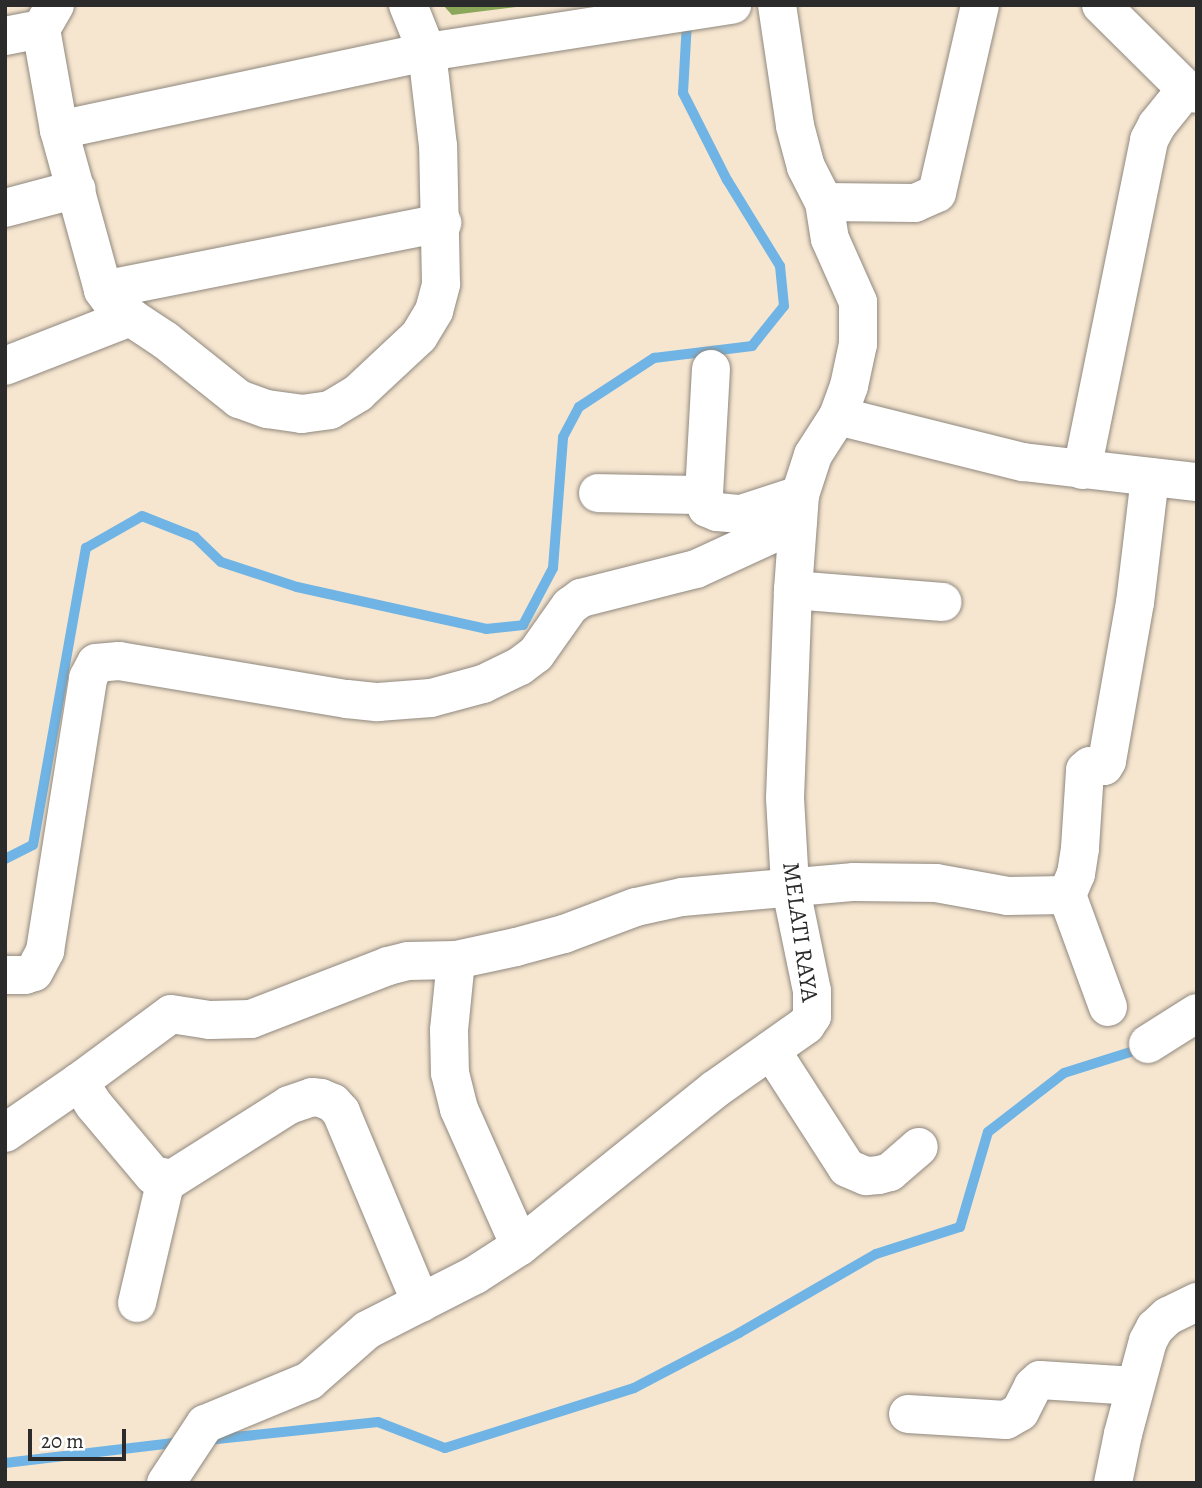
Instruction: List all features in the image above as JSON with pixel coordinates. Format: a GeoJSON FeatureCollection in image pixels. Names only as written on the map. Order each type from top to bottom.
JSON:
{"type":"FeatureCollection","features":[{"type":"Feature","properties":{"kind":"street"},"geometry":{"type":"LineString","coordinates":[[34,24],[59,130],[103,290],[115,307],[239,399],[267,409],[302,414],[330,410],[358,393],[394,362],[419,336],[434,311],[441,284],[442,223],[438,146],[427,52],[408,5]]}},
{"type":"Feature","properties":{"kind":"street","name":"MELATI RAYA"},"geometry":{"type":"LineString","coordinates":[[166,1483],[197,1438],[309,1381],[367,1330],[475,1275],[520,1246],[713,1090],[806,1025],[813,1005],[811,980],[790,885],[785,798],[799,508],[813,455],[838,416],[855,365],[859,323],[852,285],[830,239],[824,202],[806,167],[795,126],[777,5]]}},
{"type":"Feature","properties":{"kind":"street"},"geometry":{"type":"LineString","coordinates":[[824,202],[915,203],[937,193],[980,5]]}},
{"type":"Feature","properties":{"kind":"street"},"geometry":{"type":"LineString","coordinates":[[1082,470],[1149,140],[1157,125],[1192,92],[1101,5]]}},
{"type":"Feature","properties":{"kind":"street"},"geometry":{"type":"LineString","coordinates":[[59,130],[427,52],[723,8]]}},
{"type":"Feature","properties":{"kind":"street"},"geometry":{"type":"LineString","coordinates":[[5,208],[77,190]]}},
{"type":"Feature","properties":{"kind":"street"},"geometry":{"type":"LineString","coordinates":[[103,290],[442,223]]}},
{"type":"Feature","properties":{"kind":"street"},"geometry":{"type":"LineString","coordinates":[[5,366],[131,317]]}},
{"type":"Feature","properties":{"kind":"street"},"geometry":{"type":"LineString","coordinates":[[711,369],[704,502],[710,510],[741,514],[799,508]]}},
{"type":"Feature","properties":{"kind":"street"},"geometry":{"type":"LineString","coordinates":[[838,416],[966,450],[1082,470],[1197,481]]}},
{"type":"Feature","properties":{"kind":"street"},"geometry":{"type":"LineString","coordinates":[[1108,1007],[1067,895],[1076,874],[1080,848],[1085,770],[1090,766],[1104,766],[1107,761],[1135,603],[1150,477]]}},
{"type":"Feature","properties":{"kind":"street"},"geometry":{"type":"LineString","coordinates":[[598,493],[704,495]]}},
{"type":"Feature","properties":{"kind":"street"},"geometry":{"type":"LineString","coordinates":[[5,975],[34,972],[45,951],[88,678],[96,663],[119,661],[347,699],[379,702],[431,698],[483,684],[520,666],[536,654],[570,606],[581,598],[696,569],[799,508]]}},
{"type":"Feature","properties":{"kind":"street"},"geometry":{"type":"LineString","coordinates":[[793,590],[943,601]]}},
{"type":"Feature","properties":{"kind":"street"},"geometry":{"type":"LineString","coordinates":[[5,1133],[171,1014],[210,1020],[251,1019],[388,966],[408,961],[455,969],[565,934],[636,907],[682,897],[790,885],[936,883],[1008,896],[1067,895]]}},
{"type":"Feature","properties":{"kind":"street"},"geometry":{"type":"LineString","coordinates":[[455,969],[449,1030],[450,1073],[459,1109],[520,1246]]}},
{"type":"Feature","properties":{"kind":"street"},"geometry":{"type":"LineString","coordinates":[[1148,1044],[1197,1013]]}},
{"type":"Feature","properties":{"kind":"street"},"geometry":{"type":"LineString","coordinates":[[771,1050],[847,1168],[866,1176],[890,1172],[919,1147]]}},
{"type":"Feature","properties":{"kind":"street"},"geometry":{"type":"LineString","coordinates":[[79,1082],[94,1105],[153,1175],[166,1179],[172,1179],[289,1105],[312,1097],[332,1103],[341,1112],[421,1303]]}},
{"type":"Feature","properties":{"kind":"street"},"geometry":{"type":"LineString","coordinates":[[137,1303],[166,1179]]}},
{"type":"Feature","properties":{"kind":"street"},"geometry":{"type":"LineString","coordinates":[[1114,1483],[1135,1386],[1148,1341],[1155,1328],[1168,1316],[1197,1302]]}},
{"type":"Feature","properties":{"kind":"street"},"geometry":{"type":"LineString","coordinates":[[908,1414],[1006,1420],[1020,1412],[1033,1386],[1040,1380],[1135,1386]]}},
{"type":"Feature","properties":{"kind":"green space"},"geometry":{"type":"Polygon","coordinates":[[[443,5],[533,5],[452,15],[443,5]]]}},
{"type":"Feature","properties":{"kind":"waterway"},"geometry":{"type":"LineString","coordinates":[[5,859],[33,845],[86,548],[142,516],[195,537],[221,562],[297,587],[486,629],[523,625],[553,568],[563,437],[579,407],[654,358],[752,346],[784,306],[780,266],[727,180],[683,93],[687,21]]}},
{"type":"Feature","properties":{"kind":"waterway"},"geometry":{"type":"LineString","coordinates":[[207,1440],[378,1422],[445,1448],[634,1388],[739,1333],[876,1254],[960,1227],[988,1132],[1064,1073],[1143,1048]]}},
{"type":"Feature","properties":{"kind":"waterway"},"geometry":{"type":"LineString","coordinates":[[5,1463],[182,1442]]}}]}
